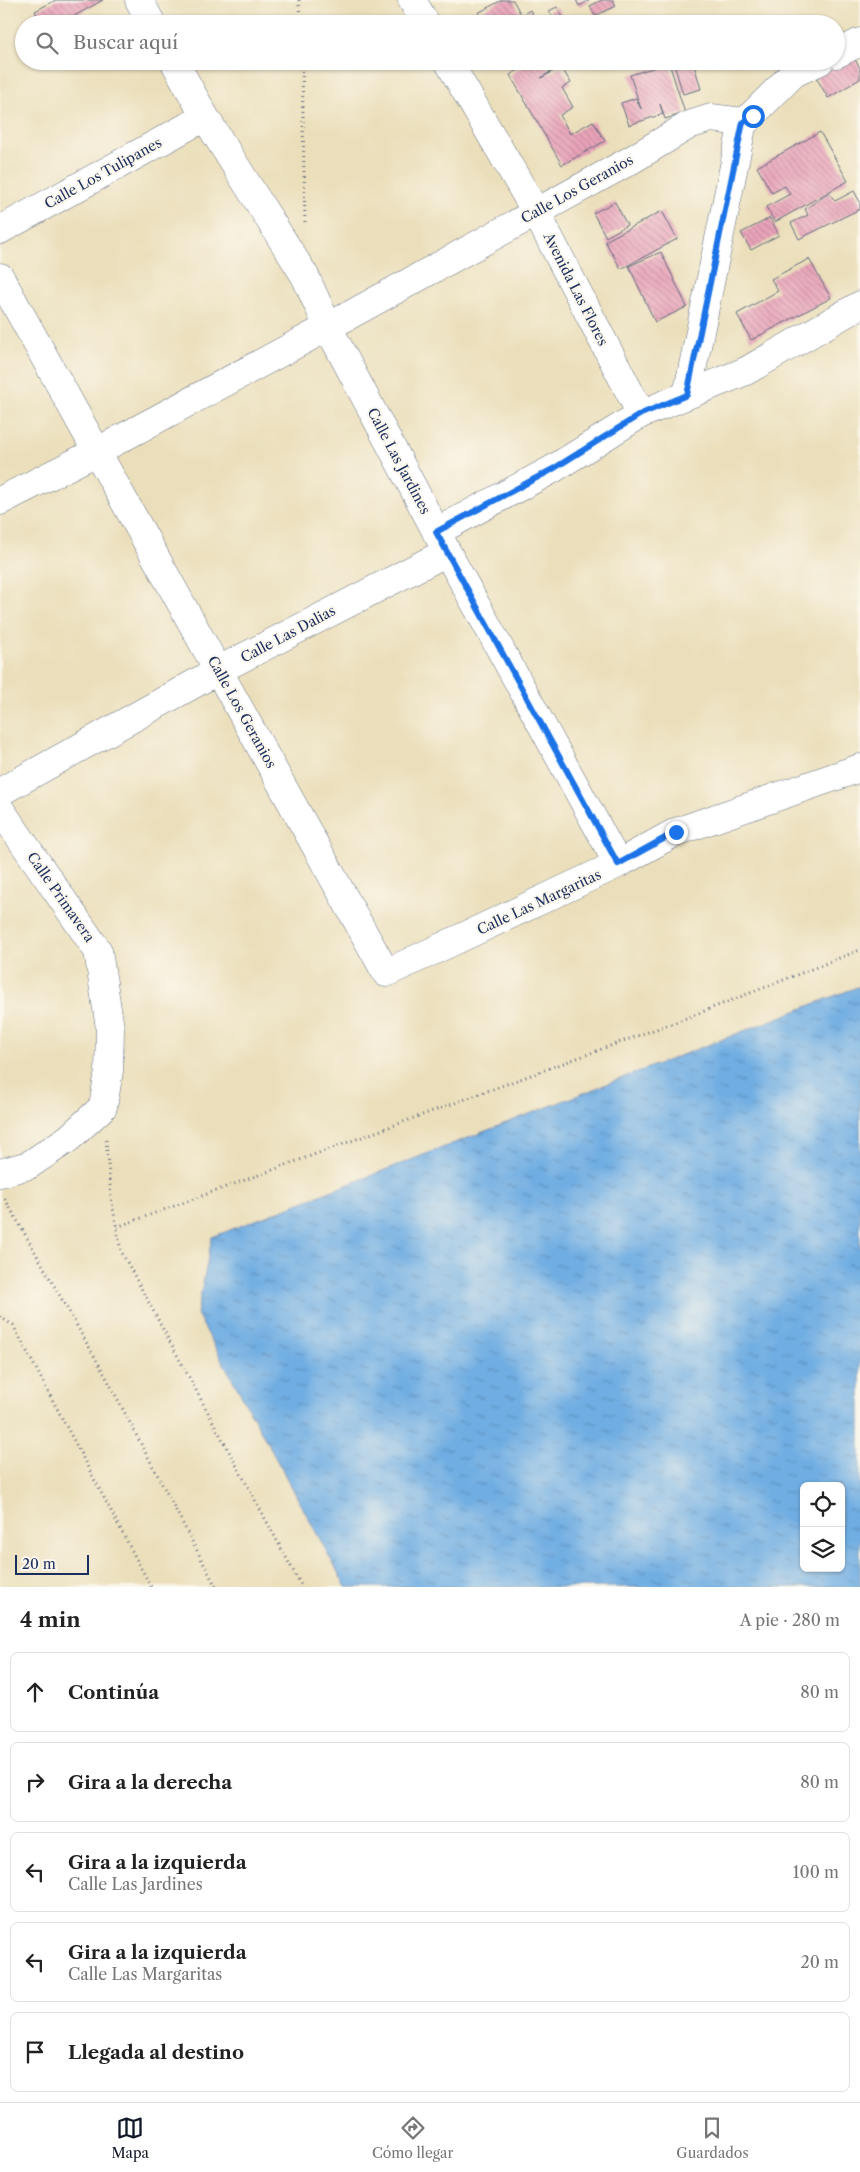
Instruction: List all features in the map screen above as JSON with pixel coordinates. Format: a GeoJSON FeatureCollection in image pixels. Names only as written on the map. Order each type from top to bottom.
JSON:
{"type":"FeatureCollection","features":[{"type":"Feature","properties":{"kind":"street"},"geometry":{"type":"LineString","coordinates":[[139,0],[147,15]]}},
{"type":"Feature","properties":{"kind":"street"},"geometry":{"type":"LineString","coordinates":[[845,50],[860,42]]}},
{"type":"Feature","properties":{"kind":"street","name":"Calle Las Jardines"},"geometry":{"type":"LineString","coordinates":[[179,70],[205,117],[305,276],[328,327],[442,542],[618,864]]}},
{"type":"Feature","properties":{"kind":"street","name":"Avenida Las Flores"},"geometry":{"type":"LineString","coordinates":[[453,70],[536,212],[641,414]]}},
{"type":"Feature","properties":{"kind":"street"},"geometry":{"type":"LineString","coordinates":[[687,395],[743,122],[753,116],[794,73],[800,70]]}},
{"type":"Feature","properties":{"kind":"street","name":"Calle Los Tulipanes"},"geometry":{"type":"LineString","coordinates":[[0,230],[205,117]]}},
{"type":"Feature","properties":{"kind":"street","name":"Calle Los Geranios"},"geometry":{"type":"LineString","coordinates":[[96,452],[633,159],[689,125],[711,118],[743,122]]}},
{"type":"Feature","properties":{"kind":"street","name":"Calle Los Geranios"},"geometry":{"type":"LineString","coordinates":[[0,277],[386,973]]}},
{"type":"Feature","properties":{"kind":"street","name":"Calle Las Dalias"},"geometry":{"type":"LineString","coordinates":[[0,792],[219,670],[442,542],[544,474],[641,414],[746,371],[860,305]]}},
{"type":"Feature","properties":{"kind":"street"},"geometry":{"type":"LineString","coordinates":[[0,501],[96,452]]}},
{"type":"Feature","properties":{"kind":"street","name":"Calle Las Margaritas"},"geometry":{"type":"LineString","coordinates":[[386,973],[618,864],[676,832],[860,768]]}},
{"type":"Feature","properties":{"kind":"street","name":"Calle Primavera"},"geometry":{"type":"LineString","coordinates":[[0,809],[98,951],[110,1028],[109,1071],[103,1108]]}},
{"type":"Feature","properties":{"kind":"street"},"geometry":{"type":"LineString","coordinates":[[0,1172],[29,1165],[69,1138],[103,1108]]}},
{"type":"Feature","properties":{"kind":"path"},"geometry":{"type":"LineString","coordinates":[[299,0],[300,15]]}},
{"type":"Feature","properties":{"kind":"path"},"geometry":{"type":"LineString","coordinates":[[302,70],[305,227]]}},
{"type":"Feature","properties":{"kind":"path"},"geometry":{"type":"LineString","coordinates":[[117,1227],[689,1017],[860,950]]}},
{"type":"Feature","properties":{"kind":"path"},"geometry":{"type":"LineString","coordinates":[[103,1108],[111,1198],[121,1251],[302,1587]]}},
{"type":"Feature","properties":{"kind":"path"},"geometry":{"type":"LineString","coordinates":[[0,1191],[106,1377],[216,1587]]}},
{"type":"Feature","properties":{"kind":"path"},"geometry":{"type":"LineString","coordinates":[[0,1317],[12,1325],[151,1587]]}},
{"type":"Feature","properties":{"kind":"water"},"geometry":{"type":"Polygon","coordinates":[[[860,986],[860,1587],[346,1587],[197,1314],[212,1237],[860,986]]]}},
{"type":"Feature","properties":{"kind":"building"},"geometry":{"type":"Polygon","coordinates":[[[56,0],[103,0],[76,15],[37,15],[35,11],[56,0]]]}},
{"type":"Feature","properties":{"kind":"building"},"geometry":{"type":"Polygon","coordinates":[[[502,0],[513,0],[520,13],[516,15],[479,15],[478,13],[502,0]]]}},
{"type":"Feature","properties":{"kind":"building"},"geometry":{"type":"Polygon","coordinates":[[[576,0],[590,0],[579,6],[576,0]]]}},
{"type":"Feature","properties":{"kind":"building"},"geometry":{"type":"Polygon","coordinates":[[[602,0],[613,0],[616,6],[594,15],[590,6],[602,0]]]}},
{"type":"Feature","properties":{"kind":"building"},"geometry":{"type":"Polygon","coordinates":[[[557,7],[562,15],[551,15],[549,11],[557,7]]]}},
{"type":"Feature","properties":{"kind":"building"},"geometry":{"type":"Polygon","coordinates":[[[530,10],[533,15],[522,15],[530,10]]]}},
{"type":"Feature","properties":{"kind":"building"},"geometry":{"type":"Polygon","coordinates":[[[853,56],[860,68],[860,79],[828,98],[816,77],[828,70],[845,70],[845,61],[853,56]]]}},
{"type":"Feature","properties":{"kind":"building"},"geometry":{"type":"Polygon","coordinates":[[[518,70],[549,70],[550,72],[541,78],[556,70],[563,70],[571,83],[562,88],[573,107],[560,115],[570,134],[593,121],[605,141],[562,165],[510,75],[518,70]]]}},
{"type":"Feature","properties":{"kind":"building"},"geometry":{"type":"Polygon","coordinates":[[[646,70],[671,70],[685,113],[665,119],[660,104],[663,114],[629,125],[621,103],[636,98],[641,109],[630,75],[646,70]]]}},
{"type":"Feature","properties":{"kind":"building"},"geometry":{"type":"Polygon","coordinates":[[[676,70],[696,70],[701,89],[683,94],[676,70]]]}},
{"type":"Feature","properties":{"kind":"building"},"geometry":{"type":"Polygon","coordinates":[[[820,132],[848,181],[775,222],[766,207],[790,194],[785,186],[772,193],[757,167],[820,132]]]}},
{"type":"Feature","properties":{"kind":"building"},"geometry":{"type":"Polygon","coordinates":[[[854,191],[860,202],[860,209],[799,239],[791,223],[808,215],[805,209],[829,193],[835,201],[854,191]]]}},
{"type":"Feature","properties":{"kind":"building"},"geometry":{"type":"Polygon","coordinates":[[[615,202],[627,225],[606,237],[593,213],[615,202]]]}},
{"type":"Feature","properties":{"kind":"building"},"geometry":{"type":"Polygon","coordinates":[[[662,211],[677,239],[621,269],[605,241],[662,211]]]}},
{"type":"Feature","properties":{"kind":"building"},"geometry":{"type":"Polygon","coordinates":[[[770,218],[779,235],[751,250],[741,233],[770,218]]]}},
{"type":"Feature","properties":{"kind":"building"},"geometry":{"type":"Polygon","coordinates":[[[661,252],[687,307],[655,322],[629,266],[661,252]]]}},
{"type":"Feature","properties":{"kind":"building"},"geometry":{"type":"Polygon","coordinates":[[[809,259],[831,298],[751,340],[737,314],[778,291],[771,279],[809,259]]]}},
{"type":"Feature","properties":{"kind":"route"},"geometry":{"type":"LineString","coordinates":[[676,832],[618,864],[436,532],[495,502],[553,469],[641,414],[687,395],[743,122],[753,116]]}}]}
